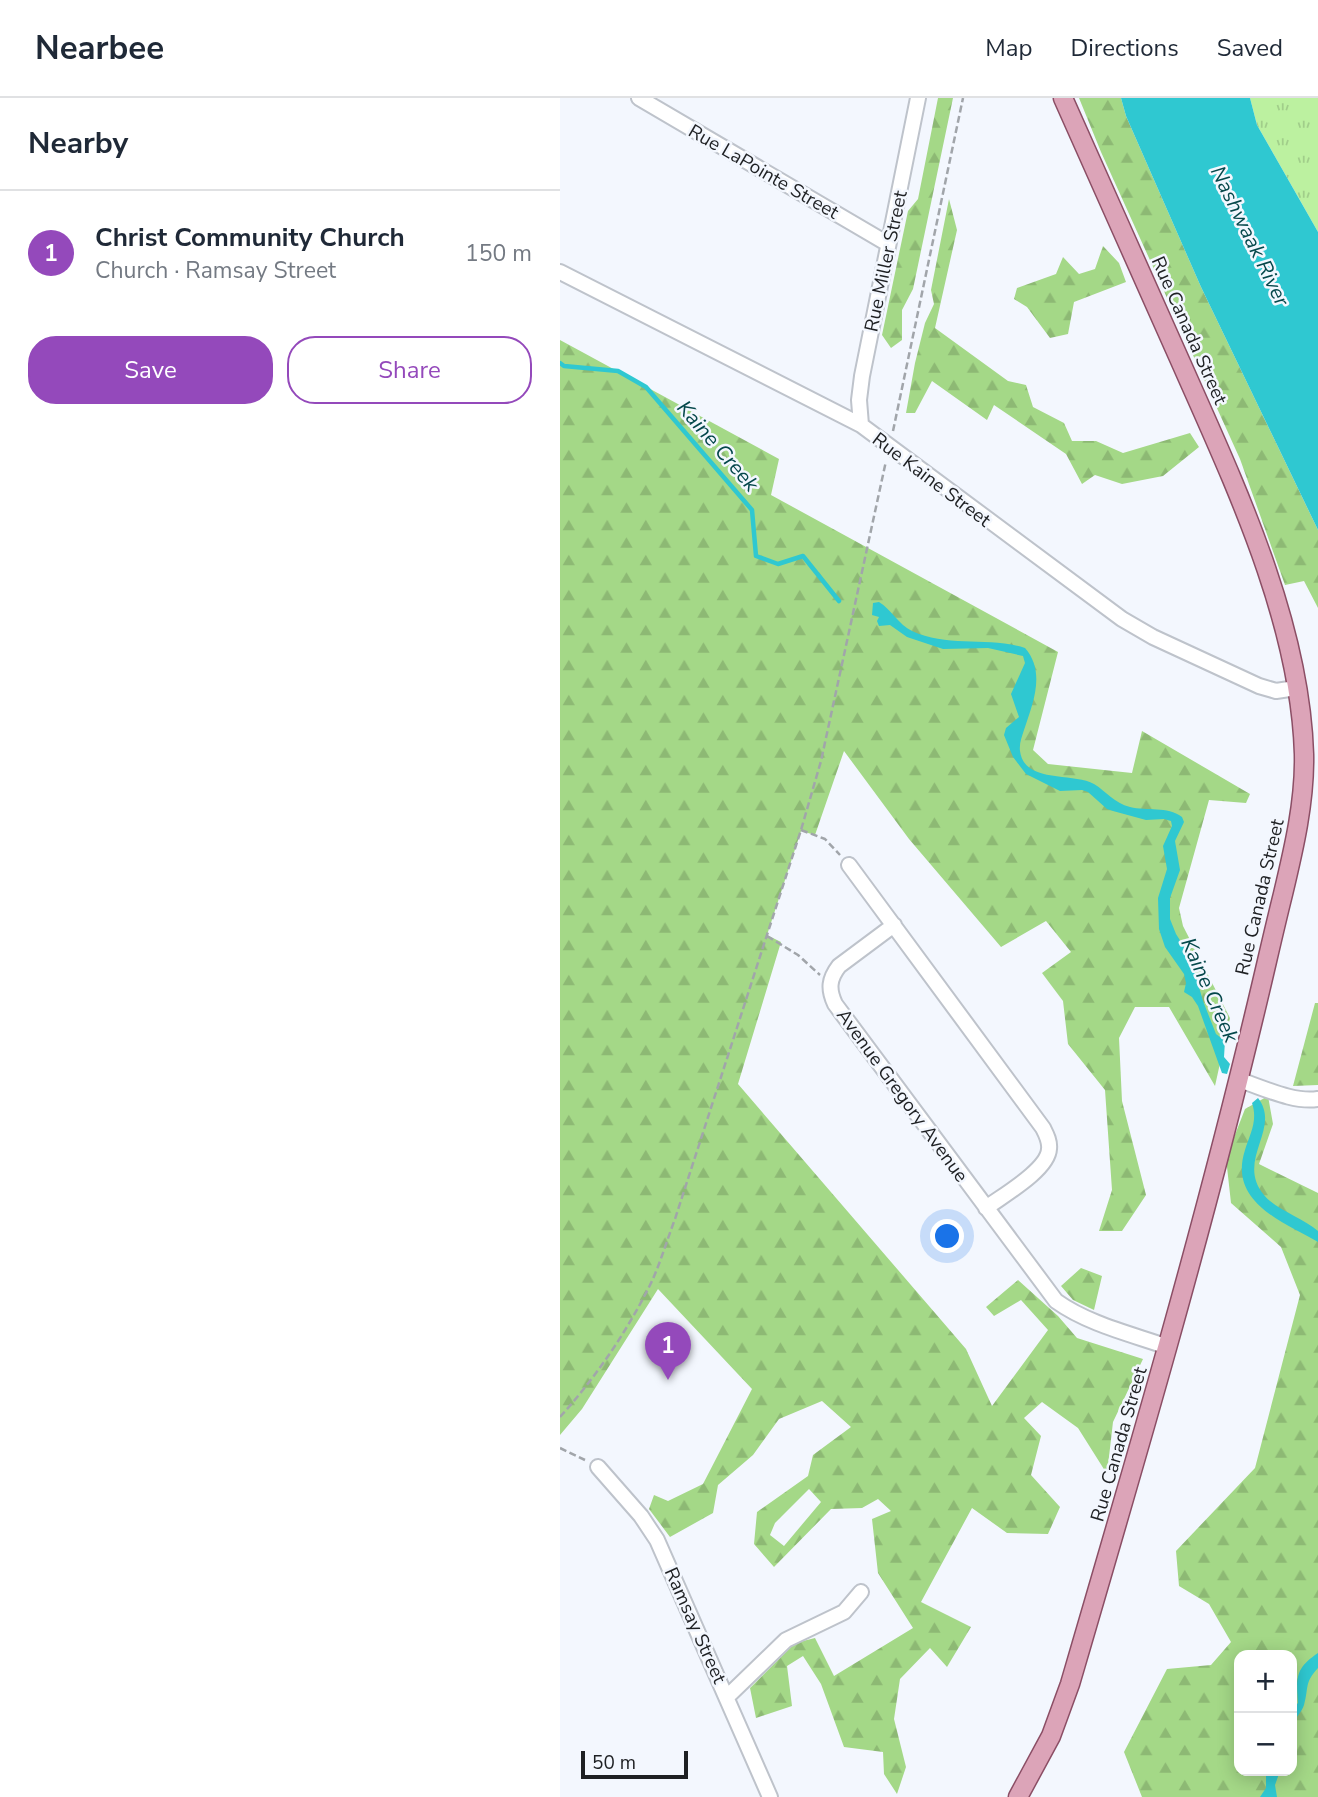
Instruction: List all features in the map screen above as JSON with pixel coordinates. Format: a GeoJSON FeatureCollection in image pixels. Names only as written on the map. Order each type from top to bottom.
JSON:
{"type":"FeatureCollection","features":[{"type":"Feature","properties":{"kind":"main road","name":"Rue Canada Street"},"geometry":{"type":"LineString","coordinates":[[1018,1797],[1051,1736],[1070,1684],[1168,1348],[1239,1080],[1295,842],[1302,798],[1304,753],[1296,688],[1271,588],[1224,460],[1063,98]]}},
{"type":"Feature","properties":{"kind":"street","name":"Rue LaPointe Street"},"geometry":{"type":"LineString","coordinates":[[639,98],[888,244]]}},
{"type":"Feature","properties":{"kind":"street","name":"Rue Miller Street"},"geometry":{"type":"LineString","coordinates":[[861,425],[859,400],[862,376],[918,98]]}},
{"type":"Feature","properties":{"kind":"street","name":"Rue Kaine Street"},"geometry":{"type":"LineString","coordinates":[[560,272],[861,425],[1136,628],[1259,686],[1276,691],[1296,688]]}},
{"type":"Feature","properties":{"kind":"street"},"geometry":{"type":"LineString","coordinates":[[849,865],[1048,1137],[1046,1159],[1039,1169],[986,1208]]}},
{"type":"Feature","properties":{"kind":"street","name":"Avenue Gregory Avenue"},"geometry":{"type":"LineString","coordinates":[[894,925],[839,966],[833,974],[830,984],[835,1004],[1056,1301],[1070,1311],[1168,1348]]}},
{"type":"Feature","properties":{"kind":"street"},"geometry":{"type":"LineString","coordinates":[[1239,1080],[1292,1097],[1315,1101]]}},
{"type":"Feature","properties":{"kind":"street","name":"Ramsay Street"},"geometry":{"type":"LineString","coordinates":[[598,1467],[641,1516],[657,1539],[770,1797]]}},
{"type":"Feature","properties":{"kind":"street"},"geometry":{"type":"LineString","coordinates":[[727,1697],[786,1640],[844,1612],[861,1592]]}},
{"type":"Feature","properties":{"kind":"path"},"geometry":{"type":"LineString","coordinates":[[892,438],[963,98]]}},
{"type":"Feature","properties":{"kind":"path"},"geometry":{"type":"LineString","coordinates":[[560,1417],[594,1376],[625,1331],[652,1279],[675,1219],[801,830],[838,686],[887,456]]}},
{"type":"Feature","properties":{"kind":"path"},"geometry":{"type":"LineString","coordinates":[[801,830],[825,839],[849,865]]}},
{"type":"Feature","properties":{"kind":"path"},"geometry":{"type":"LineString","coordinates":[[767,936],[799,955],[830,984]]}},
{"type":"Feature","properties":{"kind":"path"},"geometry":{"type":"LineString","coordinates":[[560,1448],[598,1467]]}},
{"type":"Feature","properties":{"kind":"green space"},"geometry":{"type":"Polygon","coordinates":[[[938,98],[953,98],[913,289],[902,310],[902,340],[891,348],[882,335],[908,211],[918,199],[938,98]]]}},
{"type":"Feature","properties":{"kind":"green space"},"geometry":{"type":"Polygon","coordinates":[[[1079,98],[1121,98],[1126,116],[1201,287],[1318,530],[1318,608],[1304,581],[1285,585],[1240,459],[1079,98]]]}},
{"type":"Feature","properties":{"kind":"green space"},"geometry":{"type":"Polygon","coordinates":[[[1250,98],[1318,98],[1318,232],[1257,125],[1250,98]]]}},
{"type":"Feature","properties":{"kind":"green space"},"geometry":{"type":"Polygon","coordinates":[[[949,199],[957,230],[935,328],[1008,381],[1026,385],[1033,407],[1064,423],[1072,441],[1096,441],[1123,453],[1190,433],[1199,447],[1163,476],[1122,484],[1095,475],[1082,484],[1066,454],[994,405],[987,420],[932,381],[915,413],[906,413],[925,323],[934,304],[931,290],[949,199]]]}},
{"type":"Feature","properties":{"kind":"green space"},"geometry":{"type":"Polygon","coordinates":[[[1103,246],[1119,263],[1126,282],[1074,302],[1068,334],[1050,338],[1027,307],[1014,299],[1017,288],[1056,274],[1063,257],[1079,274],[1095,269],[1103,246]]]}},
{"type":"Feature","properties":{"kind":"green space"},"geometry":{"type":"Polygon","coordinates":[[[560,340],[779,459],[771,495],[1058,652],[1033,750],[1048,764],[1132,773],[1142,731],[1250,794],[1246,803],[1209,800],[1179,908],[1183,926],[1230,1018],[1215,1086],[1169,1007],[1135,1007],[1119,1038],[1122,1101],[1146,1195],[1122,1231],[1099,1231],[1112,1190],[1105,1090],[1068,1044],[1063,1001],[1042,973],[1071,952],[1046,921],[1001,947],[909,839],[844,751],[815,835],[801,831],[767,935],[781,942],[738,1084],[966,1349],[992,1406],[1048,1330],[1021,1300],[994,1316],[986,1307],[1018,1280],[1058,1316],[1077,1338],[1143,1359],[1113,1422],[1107,1474],[1078,1428],[1042,1402],[1024,1418],[1041,1436],[1031,1475],[1060,1507],[1048,1534],[1007,1533],[972,1508],[921,1602],[971,1627],[947,1667],[930,1648],[900,1679],[894,1719],[906,1767],[897,1794],[884,1774],[883,1752],[844,1747],[821,1684],[803,1656],[787,1666],[792,1706],[756,1718],[750,1688],[795,1643],[815,1638],[834,1676],[913,1628],[878,1573],[872,1519],[891,1511],[878,1499],[862,1508],[831,1509],[774,1567],[754,1544],[757,1512],[808,1476],[813,1455],[851,1427],[822,1401],[779,1419],[753,1455],[718,1485],[713,1513],[670,1537],[649,1509],[654,1495],[668,1501],[703,1484],[752,1389],[658,1289],[582,1409],[560,1435],[560,340]],[[809,1489],[775,1523],[770,1535],[784,1546],[821,1502],[809,1489]]]}},
{"type":"Feature","properties":{"kind":"green space"},"geometry":{"type":"Polygon","coordinates":[[[1315,1003],[1318,1003],[1318,1085],[1293,1086],[1315,1003]]]}},
{"type":"Feature","properties":{"kind":"green space"},"geometry":{"type":"Polygon","coordinates":[[[1268,1096],[1273,1124],[1259,1164],[1318,1193],[1318,1797],[1142,1797],[1124,1752],[1167,1669],[1211,1665],[1231,1642],[1209,1604],[1179,1586],[1176,1551],[1255,1468],[1300,1295],[1281,1247],[1231,1203],[1226,1158],[1245,1109],[1268,1096]]]}},
{"type":"Feature","properties":{"kind":"green space"},"geometry":{"type":"Polygon","coordinates":[[[1081,1268],[1102,1276],[1094,1310],[1073,1300],[1061,1286],[1081,1268]]]}},
{"type":"Feature","properties":{"kind":"water","name":"Nashwaak River"},"geometry":{"type":"Polygon","coordinates":[[[1121,98],[1250,98],[1257,125],[1318,232],[1318,530],[1201,287],[1126,116],[1121,98]]]}},
{"type":"Feature","properties":{"kind":"water"},"geometry":{"type":"Polygon","coordinates":[[[879,602],[907,628],[926,636],[1025,648],[1035,667],[1036,677],[1034,699],[1020,746],[1023,761],[1030,768],[1040,773],[1085,780],[1119,803],[1130,807],[1163,810],[1182,817],[1184,822],[1175,841],[1180,870],[1170,898],[1170,919],[1190,956],[1216,1034],[1225,1041],[1224,1057],[1230,1064],[1227,1074],[1222,1073],[1198,1006],[1192,997],[1184,992],[1184,974],[1165,947],[1159,929],[1158,898],[1167,869],[1163,846],[1172,826],[1171,821],[1146,820],[1113,811],[1088,792],[1060,791],[1026,774],[1013,757],[1004,735],[1006,728],[1019,717],[1011,694],[1025,663],[1023,656],[988,648],[943,649],[907,637],[890,625],[879,626],[879,617],[872,615],[873,603],[879,602]]]}},
{"type":"Feature","properties":{"kind":"water"},"geometry":{"type":"Polygon","coordinates":[[[1258,1098],[1264,1110],[1265,1121],[1254,1169],[1256,1182],[1269,1200],[1318,1231],[1318,1242],[1262,1208],[1251,1197],[1244,1184],[1242,1168],[1254,1122],[1252,1103],[1258,1098]]]}},
{"type":"Feature","properties":{"kind":"water"},"geometry":{"type":"Polygon","coordinates":[[[1318,1653],[1318,1668],[1309,1682],[1303,1708],[1297,1717],[1297,1686],[1301,1668],[1318,1653]]]}},
{"type":"Feature","properties":{"kind":"water"},"geometry":{"type":"Polygon","coordinates":[[[1266,1776],[1278,1776],[1275,1785],[1277,1797],[1260,1797],[1266,1788],[1266,1776]]]}},
{"type":"Feature","properties":{"kind":"waterway","name":"Kaine Creek"},"geometry":{"type":"LineString","coordinates":[[560,363],[564,366],[618,371],[646,387],[752,510],[756,556],[778,564],[803,556],[839,601]]}},
{"type":"Feature","properties":{"kind":"place","name":"Christ Community Church"},"geometry":{"type":"Point","coordinates":[668,1380]}}]}
